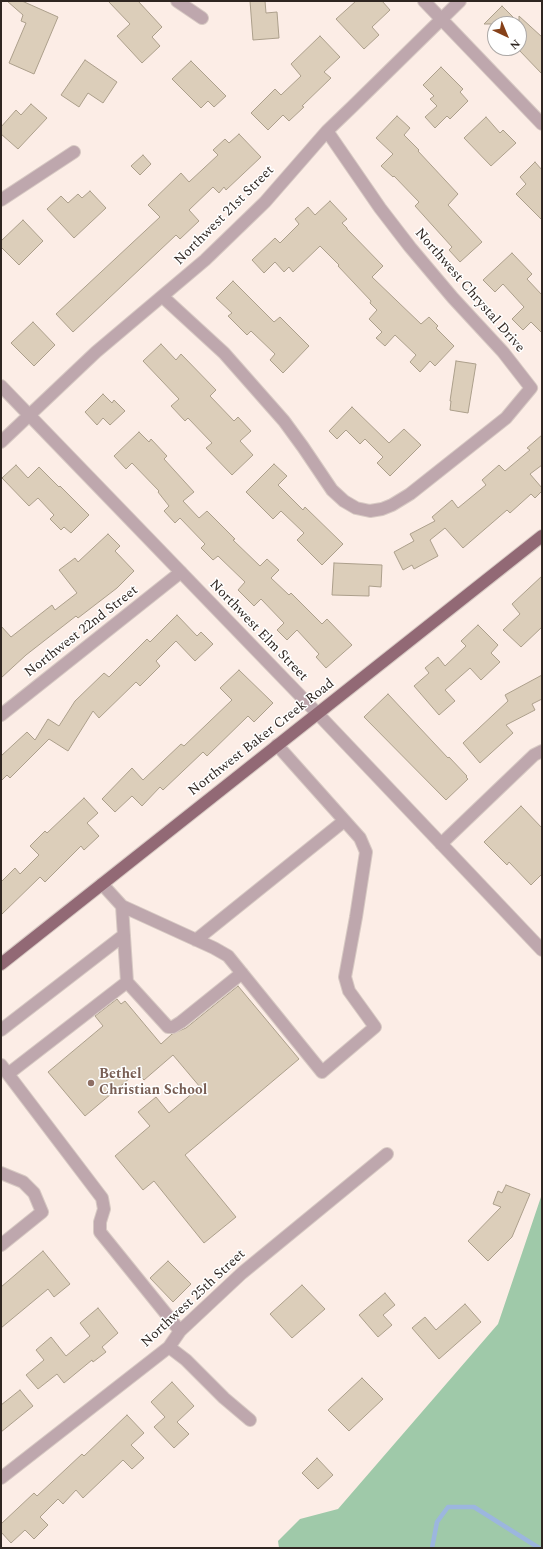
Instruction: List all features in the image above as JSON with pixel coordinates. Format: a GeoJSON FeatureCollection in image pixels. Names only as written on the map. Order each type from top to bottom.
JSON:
{"type":"FeatureCollection","features":[{"type":"Feature","properties":{"kind":"main road","name":"Northwest Baker Creek Road"},"geometry":{"type":"LineString","coordinates":[[1,964],[542,536]]}},
{"type":"Feature","properties":{"kind":"street"},"geometry":{"type":"LineString","coordinates":[[177,1],[202,18]]}},
{"type":"Feature","properties":{"kind":"street"},"geometry":{"type":"LineString","coordinates":[[424,1],[542,124]]}},
{"type":"Feature","properties":{"kind":"street","name":"Northwest 21st Street"},"geometry":{"type":"LineString","coordinates":[[1,442],[96,352],[205,260],[265,202],[327,131],[460,1]]}},
{"type":"Feature","properties":{"kind":"street","name":"Northwest Chrystal Drive"},"geometry":{"type":"LineString","coordinates":[[163,297],[224,353],[284,421],[332,490],[344,501],[356,508],[370,511],[382,509],[410,494],[506,418],[531,388],[503,352],[453,298],[410,247],[380,208],[327,131]]}},
{"type":"Feature","properties":{"kind":"street"},"geometry":{"type":"LineString","coordinates":[[1,200],[74,152]]}},
{"type":"Feature","properties":{"kind":"street","name":"Northwest Elm Street"},"geometry":{"type":"LineString","coordinates":[[1,386],[542,950]]}},
{"type":"Feature","properties":{"kind":"street","name":"Northwest 22nd Street"},"geometry":{"type":"LineString","coordinates":[[1,715],[181,572]]}},
{"type":"Feature","properties":{"kind":"street"},"geometry":{"type":"LineString","coordinates":[[102,884],[122,906],[214,948],[228,956],[322,1072],[375,1027],[349,991],[345,977],[366,852],[360,838],[276,745]]}},
{"type":"Feature","properties":{"kind":"street"},"geometry":{"type":"LineString","coordinates":[[441,844],[534,755],[542,751]]}},
{"type":"Feature","properties":{"kind":"street"},"geometry":{"type":"LineString","coordinates":[[196,940],[344,822]]}},
{"type":"Feature","properties":{"kind":"street"},"geometry":{"type":"LineString","coordinates":[[122,906],[127,982],[168,1027],[173,1027],[181,1022],[242,973]]}},
{"type":"Feature","properties":{"kind":"street"},"geometry":{"type":"LineString","coordinates":[[1,1030],[124,935]]}},
{"type":"Feature","properties":{"kind":"street"},"geometry":{"type":"LineString","coordinates":[[127,982],[4,1070],[102,1198],[104,1209],[100,1222],[100,1232],[180,1331]]}},
{"type":"Feature","properties":{"kind":"street","name":"Northwest 25th Street"},"geometry":{"type":"LineString","coordinates":[[1,1478],[169,1347],[180,1331],[242,1272],[387,1154]]}},
{"type":"Feature","properties":{"kind":"street"},"geometry":{"type":"LineString","coordinates":[[1,1173],[23,1182],[34,1193],[42,1212],[1,1245]]}},
{"type":"Feature","properties":{"kind":"street"},"geometry":{"type":"LineString","coordinates":[[169,1347],[186,1360],[224,1398],[250,1420]]}},
{"type":"Feature","properties":{"kind":"green space"},"geometry":{"type":"Polygon","coordinates":[[[542,1194],[542,1548],[279,1548],[278,1541],[300,1519],[338,1509],[498,1324],[542,1194]]]}},
{"type":"Feature","properties":{"kind":"building"},"geometry":{"type":"Polygon","coordinates":[[[7,1],[22,1],[58,17],[34,74],[9,63],[26,23],[21,21],[23,15],[7,1]]]}},
{"type":"Feature","properties":{"kind":"building"},"geometry":{"type":"Polygon","coordinates":[[[108,1],[138,1],[162,27],[152,37],[160,46],[142,63],[117,36],[130,24],[108,1]]]}},
{"type":"Feature","properties":{"kind":"building"},"geometry":{"type":"Polygon","coordinates":[[[250,1],[265,1],[266,13],[277,12],[279,38],[253,40],[250,1]]]}},
{"type":"Feature","properties":{"kind":"building"},"geometry":{"type":"Polygon","coordinates":[[[356,1],[382,1],[390,10],[372,27],[379,35],[364,49],[336,19],[356,1]]]}},
{"type":"Feature","properties":{"kind":"building"},"geometry":{"type":"Polygon","coordinates":[[[502,6],[512,16],[492,16],[502,6]]]}},
{"type":"Feature","properties":{"kind":"building"},"geometry":{"type":"Polygon","coordinates":[[[527,23],[542,37],[542,74],[525,56],[527,56],[527,23]]]}},
{"type":"Feature","properties":{"kind":"building"},"geometry":{"type":"Polygon","coordinates":[[[320,36],[340,57],[324,72],[331,78],[289,121],[283,115],[268,130],[251,113],[275,89],[281,95],[301,76],[291,64],[320,36]]]}},
{"type":"Feature","properties":{"kind":"building"},"geometry":{"type":"Polygon","coordinates":[[[85,60],[117,82],[103,103],[88,93],[79,107],[61,95],[85,60]]]}},
{"type":"Feature","properties":{"kind":"building"},"geometry":{"type":"Polygon","coordinates":[[[191,61],[226,96],[214,107],[208,101],[201,108],[172,79],[191,61]]]}},
{"type":"Feature","properties":{"kind":"building"},"geometry":{"type":"Polygon","coordinates":[[[441,67],[463,89],[460,92],[468,101],[450,119],[447,116],[435,128],[425,117],[437,106],[430,99],[434,96],[423,85],[441,67]]]}},
{"type":"Feature","properties":{"kind":"building"},"geometry":{"type":"Polygon","coordinates":[[[31,104],[47,118],[18,149],[1,134],[1,127],[16,110],[21,115],[31,104]]]}},
{"type":"Feature","properties":{"kind":"building"},"geometry":{"type":"Polygon","coordinates":[[[397,116],[410,128],[404,135],[458,194],[448,205],[482,242],[460,262],[449,250],[452,247],[415,206],[419,202],[394,176],[393,177],[381,166],[393,154],[376,138],[397,116]]]}},
{"type":"Feature","properties":{"kind":"building"},"geometry":{"type":"Polygon","coordinates":[[[486,117],[500,133],[503,130],[516,143],[491,166],[464,138],[486,117]]]}},
{"type":"Feature","properties":{"kind":"building"},"geometry":{"type":"Polygon","coordinates":[[[239,134],[261,157],[226,190],[224,187],[219,193],[213,187],[189,210],[199,221],[180,239],[176,235],[73,332],[56,314],[160,217],[148,205],[181,173],[189,182],[218,155],[213,150],[225,139],[229,143],[239,134]]]}},
{"type":"Feature","properties":{"kind":"building"},"geometry":{"type":"Polygon","coordinates":[[[143,155],[151,164],[140,175],[131,166],[143,155]]]}},
{"type":"Feature","properties":{"kind":"building"},"geometry":{"type":"Polygon","coordinates":[[[535,162],[542,170],[542,220],[516,194],[526,184],[520,177],[535,162]]]}},
{"type":"Feature","properties":{"kind":"building"},"geometry":{"type":"Polygon","coordinates":[[[90,191],[106,208],[74,238],[47,209],[61,196],[68,203],[78,194],[82,198],[90,191]]]}},
{"type":"Feature","properties":{"kind":"building"},"geometry":{"type":"Polygon","coordinates":[[[330,201],[347,219],[342,223],[383,266],[372,277],[421,324],[429,317],[438,326],[436,328],[454,346],[435,366],[430,361],[420,372],[410,362],[416,355],[395,335],[385,346],[376,338],[382,332],[369,319],[377,310],[370,303],[371,301],[338,266],[339,265],[320,246],[293,272],[289,267],[284,272],[275,262],[264,273],[252,260],[275,238],[280,243],[299,224],[295,219],[308,207],[315,215],[330,201]]]}},
{"type":"Feature","properties":{"kind":"building"},"geometry":{"type":"Polygon","coordinates":[[[23,220],[43,241],[19,265],[1,247],[1,241],[23,220]]]}},
{"type":"Feature","properties":{"kind":"building"},"geometry":{"type":"Polygon","coordinates":[[[512,253],[532,274],[527,279],[542,295],[542,333],[531,322],[523,330],[512,319],[524,307],[503,284],[495,292],[483,280],[512,253]]]}},
{"type":"Feature","properties":{"kind":"building"},"geometry":{"type":"Polygon","coordinates":[[[233,281],[274,322],[280,317],[309,346],[283,373],[270,360],[275,354],[251,331],[247,335],[228,316],[232,313],[216,298],[233,281]]]}},
{"type":"Feature","properties":{"kind":"building"},"geometry":{"type":"Polygon","coordinates":[[[33,322],[55,345],[34,366],[11,343],[33,322]]]}},
{"type":"Feature","properties":{"kind":"building"},"geometry":{"type":"Polygon","coordinates":[[[161,344],[176,360],[181,354],[216,390],[210,396],[234,421],[238,417],[251,431],[240,441],[253,455],[232,475],[206,448],[212,443],[188,418],[185,421],[171,406],[179,399],[143,361],[161,344]]]}},
{"type":"Feature","properties":{"kind":"building"},"geometry":{"type":"Polygon","coordinates":[[[456,361],[476,364],[468,413],[450,410],[456,361]]]}},
{"type":"Feature","properties":{"kind":"building"},"geometry":{"type":"Polygon","coordinates":[[[103,394],[112,403],[114,400],[125,411],[110,425],[103,418],[97,425],[85,412],[103,394]]]}},
{"type":"Feature","properties":{"kind":"building"},"geometry":{"type":"Polygon","coordinates":[[[352,407],[389,443],[404,429],[421,445],[390,476],[377,463],[383,457],[365,439],[360,444],[346,430],[337,439],[329,431],[352,407]]]}},
{"type":"Feature","properties":{"kind":"building"},"geometry":{"type":"Polygon","coordinates":[[[139,432],[149,442],[151,439],[167,456],[164,459],[194,492],[183,501],[199,518],[207,511],[235,539],[233,540],[260,566],[267,559],[279,570],[271,578],[289,595],[291,593],[322,624],[327,619],[352,645],[326,668],[316,657],[319,654],[297,630],[287,640],[277,630],[284,623],[261,599],[254,606],[238,590],[245,582],[218,556],[213,560],[201,548],[205,544],[180,518],[175,523],[164,511],[169,506],[158,492],[159,491],[132,463],[126,469],[114,456],[139,432]]]}},
{"type":"Feature","properties":{"kind":"building"},"geometry":{"type":"Polygon","coordinates":[[[542,435],[542,465],[530,474],[542,488],[542,491],[535,498],[531,494],[510,513],[507,510],[463,548],[445,528],[430,540],[438,556],[414,569],[412,565],[403,570],[394,552],[414,541],[410,534],[435,521],[432,517],[452,500],[458,508],[486,485],[482,480],[499,465],[505,471],[530,450],[527,448],[542,435]]]}},
{"type":"Feature","properties":{"kind":"building"},"geometry":{"type":"Polygon","coordinates":[[[274,464],[287,476],[278,485],[303,510],[305,507],[343,544],[322,565],[297,540],[304,533],[281,511],[273,519],[246,492],[274,464]]]}},
{"type":"Feature","properties":{"kind":"building"},"geometry":{"type":"Polygon","coordinates":[[[16,465],[28,478],[39,467],[89,515],[71,533],[64,527],[61,530],[50,519],[54,515],[38,498],[29,506],[2,478],[16,465]]]}},
{"type":"Feature","properties":{"kind":"building"},"geometry":{"type":"Polygon","coordinates":[[[108,534],[120,546],[115,551],[134,571],[117,588],[78,618],[76,616],[26,655],[1,678],[1,626],[11,637],[52,605],[55,610],[77,593],[59,570],[75,558],[78,562],[108,534]]]}},
{"type":"Feature","properties":{"kind":"building"},"geometry":{"type":"Polygon","coordinates":[[[334,563],[382,565],[381,587],[369,586],[369,596],[332,595],[334,563]]]}},
{"type":"Feature","properties":{"kind":"building"},"geometry":{"type":"Polygon","coordinates":[[[542,576],[542,627],[521,647],[503,630],[520,614],[512,604],[542,576]]]}},
{"type":"Feature","properties":{"kind":"building"},"geometry":{"type":"Polygon","coordinates":[[[177,615],[197,636],[201,632],[213,644],[195,661],[176,641],[156,661],[160,666],[140,686],[136,682],[99,718],[93,711],[68,751],[49,739],[10,778],[7,775],[1,781],[1,756],[27,732],[35,740],[48,719],[59,726],[75,701],[104,673],[109,677],[147,639],[150,642],[177,615]]]}},
{"type":"Feature","properties":{"kind":"building"},"geometry":{"type":"Polygon","coordinates":[[[478,625],[498,645],[491,653],[500,662],[481,680],[470,668],[445,690],[455,701],[439,715],[414,686],[429,673],[425,668],[438,657],[445,666],[466,646],[461,641],[478,625]]]}},
{"type":"Feature","properties":{"kind":"building"},"geometry":{"type":"Polygon","coordinates":[[[239,670],[273,703],[254,722],[248,716],[207,756],[203,752],[163,790],[160,787],[142,806],[132,796],[115,812],[102,799],[132,768],[143,780],[181,744],[184,746],[232,700],[220,688],[239,670]]]}},
{"type":"Feature","properties":{"kind":"building"},"geometry":{"type":"Polygon","coordinates":[[[542,675],[542,699],[532,704],[535,710],[506,725],[513,733],[480,763],[463,743],[508,701],[505,695],[542,675]]]}},
{"type":"Feature","properties":{"kind":"building"},"geometry":{"type":"Polygon","coordinates":[[[388,694],[467,776],[466,777],[468,779],[446,800],[364,717],[388,694]]]}},
{"type":"Feature","properties":{"kind":"building"},"geometry":{"type":"Polygon","coordinates":[[[84,798],[98,813],[87,823],[99,836],[84,850],[81,846],[45,882],[40,877],[1,915],[1,882],[15,868],[20,874],[39,855],[30,846],[45,831],[47,833],[84,798]]]}},
{"type":"Feature","properties":{"kind":"building"},"geometry":{"type":"Polygon","coordinates":[[[521,806],[542,828],[542,874],[531,885],[509,862],[507,865],[484,842],[521,806]]]}},
{"type":"Feature","properties":{"kind":"building"},"geometry":{"type":"Polygon","coordinates":[[[238,986],[299,1059],[185,1155],[236,1217],[204,1243],[154,1181],[143,1190],[115,1156],[150,1126],[138,1112],[156,1097],[169,1113],[200,1087],[173,1055],[144,1080],[137,1072],[85,1116],[48,1072],[103,1026],[95,1016],[117,999],[121,1004],[125,1001],[161,1044],[172,1034],[186,1028],[238,986]]]}},
{"type":"Feature","properties":{"kind":"building"},"geometry":{"type":"Polygon","coordinates":[[[506,1185],[530,1194],[512,1237],[488,1261],[468,1241],[501,1207],[493,1204],[498,1191],[502,1193],[506,1185]]]}},
{"type":"Feature","properties":{"kind":"building"},"geometry":{"type":"Polygon","coordinates":[[[43,1251],[70,1284],[54,1297],[48,1289],[1,1328],[1,1287],[43,1251]]]}},
{"type":"Feature","properties":{"kind":"building"},"geometry":{"type":"Polygon","coordinates":[[[168,1261],[191,1284],[173,1302],[150,1278],[168,1261]]]}},
{"type":"Feature","properties":{"kind":"building"},"geometry":{"type":"Polygon","coordinates":[[[302,1285],[325,1309],[292,1338],[270,1314],[302,1285]]]}},
{"type":"Feature","properties":{"kind":"building"},"geometry":{"type":"Polygon","coordinates":[[[385,1293],[395,1305],[383,1315],[392,1325],[378,1337],[359,1315],[385,1293]]]}},
{"type":"Feature","properties":{"kind":"building"},"geometry":{"type":"Polygon","coordinates":[[[465,1304],[481,1322],[439,1359],[412,1328],[425,1317],[436,1330],[465,1304]]]}},
{"type":"Feature","properties":{"kind":"building"},"geometry":{"type":"Polygon","coordinates":[[[98,1308],[118,1333],[102,1347],[106,1352],[93,1362],[92,1360],[64,1383],[57,1374],[38,1389],[26,1375],[44,1360],[36,1350],[51,1337],[66,1356],[90,1336],[80,1323],[98,1308]]]}},
{"type":"Feature","properties":{"kind":"building"},"geometry":{"type":"Polygon","coordinates":[[[362,1378],[383,1399],[349,1431],[328,1410],[362,1378]]]}},
{"type":"Feature","properties":{"kind":"building"},"geometry":{"type":"Polygon","coordinates":[[[172,1382],[194,1406],[177,1422],[189,1434],[174,1448],[154,1427],[165,1417],[151,1402],[172,1382]]]}},
{"type":"Feature","properties":{"kind":"building"},"geometry":{"type":"Polygon","coordinates":[[[20,1390],[33,1406],[1,1432],[1,1405],[20,1390]]]}},
{"type":"Feature","properties":{"kind":"building"},"geometry":{"type":"Polygon","coordinates":[[[127,1415],[144,1433],[131,1445],[144,1458],[132,1469],[123,1460],[83,1498],[76,1490],[63,1504],[58,1499],[40,1517],[48,1525],[34,1539],[25,1530],[11,1543],[1,1532],[1,1524],[34,1493],[37,1496],[82,1454],[84,1456],[127,1415]]]}},
{"type":"Feature","properties":{"kind":"building"},"geometry":{"type":"Polygon","coordinates":[[[317,1458],[333,1475],[318,1489],[302,1473],[317,1458]]]}},
{"type":"Feature","properties":{"kind":"waterway"},"geometry":{"type":"LineString","coordinates":[[432,1548],[437,1522],[448,1507],[474,1507],[539,1548]]}},
{"type":"Feature","properties":{"kind":"place","name":"Bethel Christian School"},"geometry":{"type":"Point","coordinates":[91,1083]}}]}
